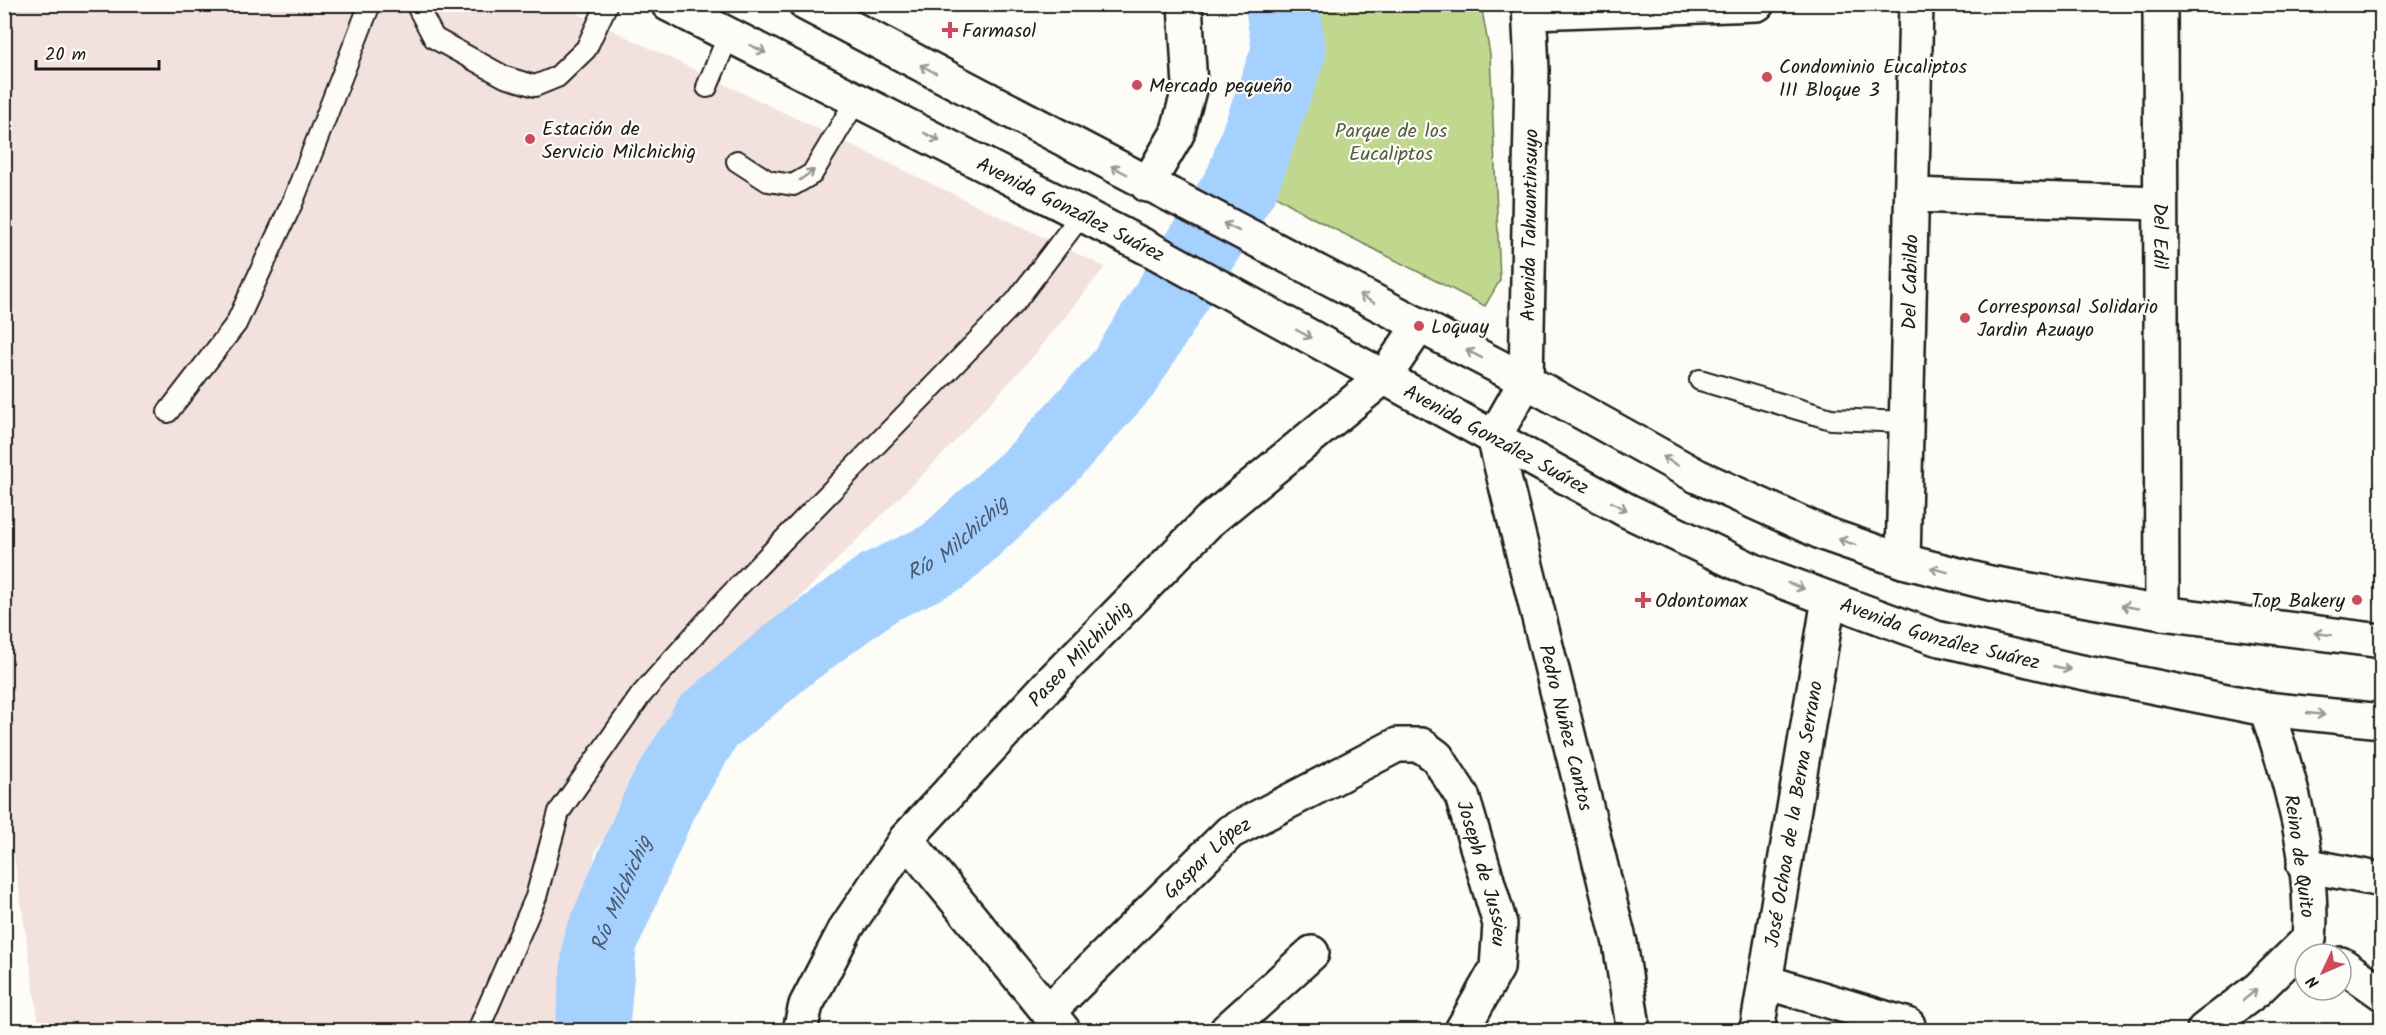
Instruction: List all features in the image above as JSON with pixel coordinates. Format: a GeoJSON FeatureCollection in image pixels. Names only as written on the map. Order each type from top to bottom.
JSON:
{"type":"FeatureCollection","features":[{"type":"Feature","properties":{"kind":"street","name":"Avenida González Suárez"},"geometry":{"type":"LineString","coordinates":[[668,4],[1152,250],[1626,510],[1754,571],[1936,638],[2076,671],[2266,709],[2382,722]]}},
{"type":"Feature","properties":{"kind":"street"},"geometry":{"type":"LineString","coordinates":[[806,4],[1526,381],[1697,476],[1825,534],[1903,561],[1990,583],[2162,613],[2382,641]]}},
{"type":"Feature","properties":{"kind":"street"},"geometry":{"type":"LineString","coordinates":[[1159,190],[1190,86],[1185,4]]}},
{"type":"Feature","properties":{"kind":"street"},"geometry":{"type":"LineString","coordinates":[[1530,8],[1757,4]]}},
{"type":"Feature","properties":{"kind":"street","name":"Del Cabildo"},"geometry":{"type":"LineString","coordinates":[[1903,561],[1916,4]]}},
{"type":"Feature","properties":{"kind":"street","name":"Del Edil"},"geometry":{"type":"LineString","coordinates":[[2160,4],[2162,613]]}},
{"type":"Feature","properties":{"kind":"street","name":"Avenida Tahuantinsuyo"},"geometry":{"type":"LineString","coordinates":[[1494,437],[1526,381],[1530,8]]}},
{"type":"Feature","properties":{"kind":"street"},"geometry":{"type":"LineString","coordinates":[[1912,195],[2160,203]]}},
{"type":"Feature","properties":{"kind":"street","name":"Paseo Milchichig"},"geometry":{"type":"LineString","coordinates":[[800,1030],[807,1005],[846,928],[906,839],[1054,679],[1208,522],[1385,376],[1419,326]]}},
{"type":"Feature","properties":{"kind":"street","name":"Pedro Nuñez Cantos"},"geometry":{"type":"LineString","coordinates":[[1494,437],[1620,943],[1632,1020]]}},
{"type":"Feature","properties":{"kind":"street","name":"José Ochoa de la Berna Serrano"},"geometry":{"type":"LineString","coordinates":[[1757,1030],[1829,598]]}},
{"type":"Feature","properties":{"kind":"street","name":"Reino de Quito"},"geometry":{"type":"LineString","coordinates":[[2266,709],[2285,763],[2317,942]]}},
{"type":"Feature","properties":{"kind":"street","name":"Joseph de Jussieu"},"geometry":{"type":"LineString","coordinates":[[1397,746],[1421,745],[1437,757],[1462,796],[1500,924],[1497,968],[1462,1030]]}},
{"type":"Feature","properties":{"kind":"street","name":"Gaspar López"},"geometry":{"type":"LineString","coordinates":[[1055,1021],[1230,832],[1397,746]]}},
{"type":"Feature","properties":{"kind":"street"},"geometry":{"type":"LineString","coordinates":[[906,839],[1055,1021]]}},
{"type":"Feature","properties":{"kind":"street"},"geometry":{"type":"LineString","coordinates":[[2304,865],[2382,880]]}},
{"type":"Feature","properties":{"kind":"street"},"geometry":{"type":"LineString","coordinates":[[1227,1030],[1312,953]]}},
{"type":"Feature","properties":{"kind":"street","name":"Reino de Quito"},"geometry":{"type":"LineString","coordinates":[[2204,1030],[2293,964]]}},
{"type":"Feature","properties":{"kind":"street"},"geometry":{"type":"LineString","coordinates":[[2353,972],[2382,993]]}},
{"type":"Feature","properties":{"kind":"street"},"geometry":{"type":"LineString","coordinates":[[1766,982],[1908,1025]]}},
{"type":"Feature","properties":{"kind":"lane"},"geometry":{"type":"LineString","coordinates":[[168,412],[236,324],[293,201],[370,4]]}},
{"type":"Feature","properties":{"kind":"lane"},"geometry":{"type":"LineString","coordinates":[[416,4],[434,38],[505,77],[535,86],[557,77],[585,49],[607,4]]}},
{"type":"Feature","properties":{"kind":"lane"},"geometry":{"type":"LineString","coordinates":[[707,87],[729,34]]}},
{"type":"Feature","properties":{"kind":"lane"},"geometry":{"type":"LineString","coordinates":[[736,161],[768,181],[793,185],[812,174],[857,99]]}},
{"type":"Feature","properties":{"kind":"lane"},"geometry":{"type":"LineString","coordinates":[[478,1030],[536,897],[559,812],[640,695],[753,570],[1016,301],[1082,214]]}},
{"type":"Feature","properties":{"kind":"lane"},"geometry":{"type":"LineString","coordinates":[[1700,380],[1831,419],[1906,422]]}},
{"type":"Feature","properties":{"kind":"shaded area"},"geometry":{"type":"Polygon","coordinates":[[[4,5],[560,5],[1105,267],[1036,353],[945,452],[739,658],[596,850],[556,1030],[40,1030],[4,789],[4,5]]]}},
{"type":"Feature","properties":{"kind":"green space","name":"Parque de los Eucaliptos"},"geometry":{"type":"Polygon","coordinates":[[[1301,5],[1481,5],[1490,54],[1500,280],[1485,306],[1311,217],[1266,190],[1312,51],[1301,5]]]}},
{"type":"Feature","properties":{"kind":"water"},"geometry":{"type":"Polygon","coordinates":[[[1252,5],[1301,5],[1312,51],[1266,190],[1216,170],[1261,46],[1252,5]]]}},
{"type":"Feature","properties":{"kind":"waterway","name":"Río Milchichig"},"geometry":{"type":"LineString","coordinates":[[592,1030],[600,942],[661,800],[707,723],[790,653],[878,588],[943,557],[1037,470],[1124,373],[1242,183],[1289,51],[1282,4]]}},
{"type":"Feature","properties":{"kind":"place","name":"Farmasol"},"geometry":{"type":"Point","coordinates":[950,30]}},
{"type":"Feature","properties":{"kind":"place","name":"Condominio Eucaliptos III Bloque 3"},"geometry":{"type":"Point","coordinates":[1767,77]}},
{"type":"Feature","properties":{"kind":"place","name":"Mercado pequeño"},"geometry":{"type":"Point","coordinates":[1137,85]}},
{"type":"Feature","properties":{"kind":"place","name":"Estación de Servicio Milchichig"},"geometry":{"type":"Point","coordinates":[530,139]}},
{"type":"Feature","properties":{"kind":"place","name":"Corresponsal Solidario Jardin Azuayo"},"geometry":{"type":"Point","coordinates":[1965,318]}},
{"type":"Feature","properties":{"kind":"place","name":"Loquay"},"geometry":{"type":"Point","coordinates":[1419,326]}},
{"type":"Feature","properties":{"kind":"place","name":"Odontomax"},"geometry":{"type":"Point","coordinates":[1643,600]}},
{"type":"Feature","properties":{"kind":"place","name":"Top Bakery"},"geometry":{"type":"Point","coordinates":[2357,600]}}]}
